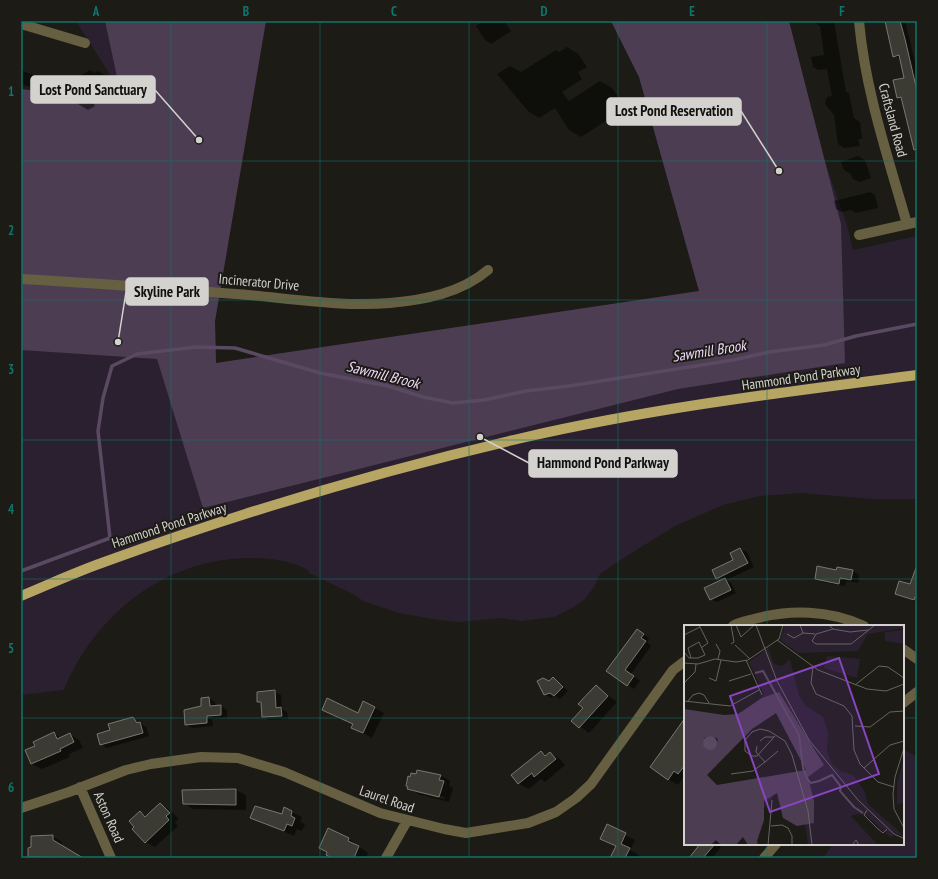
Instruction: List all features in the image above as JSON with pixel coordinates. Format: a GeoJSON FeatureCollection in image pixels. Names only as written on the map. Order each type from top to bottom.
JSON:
{"type":"FeatureCollection","features":[{"type":"Feature","properties":{"kind":"main road","name":"Hammond Pond Parkway"},"geometry":{"type":"LineString","coordinates":[[21,596],[105,561],[263,509],[422,463],[524,438],[654,413],[790,391],[917,375]]}},
{"type":"Feature","properties":{"kind":"street","name":"Craftsland Road"},"geometry":{"type":"LineString","coordinates":[[859,21],[863,58],[872,100],[912,223]]}},
{"type":"Feature","properties":{"kind":"street"},"geometry":{"type":"LineString","coordinates":[[21,24],[85,43]]}},
{"type":"Feature","properties":{"kind":"street"},"geometry":{"type":"LineString","coordinates":[[859,235],[912,223]]}},
{"type":"Feature","properties":{"kind":"street","name":"Incinerator Drive"},"geometry":{"type":"LineString","coordinates":[[21,279],[138,286],[321,301],[389,303],[430,296],[461,288],[475,281],[488,270]]}},
{"type":"Feature","properties":{"kind":"street"},"geometry":{"type":"LineString","coordinates":[[736,625],[769,614],[798,611],[830,615],[861,625]]}},
{"type":"Feature","properties":{"kind":"street"},"geometry":{"type":"LineString","coordinates":[[904,650],[917,659]]}},
{"type":"Feature","properties":{"kind":"street","name":"Laurel Road"},"geometry":{"type":"LineString","coordinates":[[21,808],[80,788],[126,770],[152,764],[201,757],[238,758],[284,772],[380,813],[407,821],[466,833],[528,823],[556,812],[576,798],[591,784],[673,670],[684,662]]}},
{"type":"Feature","properties":{"kind":"street"},"geometry":{"type":"LineString","coordinates":[[904,702],[917,692]]}},
{"type":"Feature","properties":{"kind":"street","name":"Aston Road"},"geometry":{"type":"LineString","coordinates":[[80,788],[111,858]]}},
{"type":"Feature","properties":{"kind":"street"},"geometry":{"type":"LineString","coordinates":[[386,858],[407,821]]}},
{"type":"Feature","properties":{"kind":"street"},"geometry":{"type":"LineString","coordinates":[[764,858],[775,845]]}},
{"type":"Feature","properties":{"kind":"shaded area"},"geometry":{"type":"Polygon","coordinates":[[[76,21],[266,21],[226,258],[76,21]]]}},
{"type":"Feature","properties":{"kind":"shaded area"},"geometry":{"type":"Polygon","coordinates":[[[105,21],[266,21],[215,321],[216,363],[699,291],[639,77],[611,21],[789,21],[841,224],[845,363],[678,389],[203,508],[157,359],[21,350],[21,89],[122,100],[105,21]]]}},
{"type":"Feature","properties":{"kind":"shaded area"},"geometry":{"type":"Polygon","coordinates":[[[611,21],[798,85],[847,225],[853,250],[917,236],[917,499],[870,499],[802,493],[760,496],[723,505],[675,526],[600,574],[594,587],[585,599],[574,607],[554,617],[521,621],[501,618],[459,622],[399,613],[363,601],[353,594],[309,573],[308,570],[294,564],[279,560],[256,558],[218,561],[189,568],[162,580],[137,596],[114,615],[94,637],[77,663],[64,690],[21,695],[21,169],[226,258],[215,321],[216,363],[699,291],[639,77],[611,21]]]}},
{"type":"Feature","properties":{"kind":"shaded area"},"geometry":{"type":"Polygon","coordinates":[[[905,750],[917,757],[917,858],[823,858],[832,845],[904,845],[905,750]]]}},
{"type":"Feature","properties":{"kind":"building"},"geometry":{"type":"Polygon","coordinates":[[[885,21],[900,21],[917,91],[917,149],[914,150],[901,97],[897,98],[893,80],[904,78],[899,55],[893,57],[885,21]]]}},
{"type":"Feature","properties":{"kind":"building"},"geometry":{"type":"Polygon","coordinates":[[[740,548],[748,563],[716,579],[712,570],[733,560],[730,553],[740,548]]]}},
{"type":"Feature","properties":{"kind":"building"},"geometry":{"type":"Polygon","coordinates":[[[817,566],[836,570],[837,567],[853,570],[851,580],[840,578],[839,584],[815,579],[817,566]]]}},
{"type":"Feature","properties":{"kind":"building"},"geometry":{"type":"Polygon","coordinates":[[[916,568],[917,598],[915,597],[914,600],[895,594],[899,581],[910,584],[916,568]]]}},
{"type":"Feature","properties":{"kind":"building"},"geometry":{"type":"Polygon","coordinates":[[[725,578],[731,590],[710,600],[704,588],[725,578]]]}},
{"type":"Feature","properties":{"kind":"building"},"geometry":{"type":"Polygon","coordinates":[[[637,629],[644,634],[641,638],[646,641],[625,670],[634,676],[627,686],[606,671],[637,629]]]}},
{"type":"Feature","properties":{"kind":"building"},"geometry":{"type":"Polygon","coordinates":[[[553,677],[563,687],[554,696],[550,693],[544,695],[537,681],[543,678],[549,681],[553,677]]]}},
{"type":"Feature","properties":{"kind":"building"},"geometry":{"type":"Polygon","coordinates":[[[596,685],[608,696],[579,728],[571,721],[583,708],[578,704],[596,685]]]}},
{"type":"Feature","properties":{"kind":"building"},"geometry":{"type":"Polygon","coordinates":[[[275,690],[276,708],[281,707],[282,716],[262,717],[261,702],[257,702],[257,692],[275,690]]]}},
{"type":"Feature","properties":{"kind":"building"},"geometry":{"type":"Polygon","coordinates":[[[209,697],[210,706],[221,705],[221,715],[207,716],[207,723],[185,725],[184,710],[201,706],[201,698],[209,697]]]}},
{"type":"Feature","properties":{"kind":"building"},"geometry":{"type":"Polygon","coordinates":[[[327,698],[358,713],[363,701],[375,707],[363,733],[351,728],[353,724],[322,710],[327,698]]]}},
{"type":"Feature","properties":{"kind":"building"},"geometry":{"type":"Polygon","coordinates":[[[133,717],[137,723],[140,722],[143,733],[100,745],[97,734],[110,730],[108,724],[133,717]]]}},
{"type":"Feature","properties":{"kind":"building"},"geometry":{"type":"Polygon","coordinates":[[[684,719],[684,766],[678,774],[674,771],[668,780],[650,767],[684,719]]]}},
{"type":"Feature","properties":{"kind":"building"},"geometry":{"type":"Polygon","coordinates":[[[54,732],[57,739],[70,733],[74,742],[60,749],[61,751],[31,764],[25,750],[35,746],[33,742],[54,732]]]}},
{"type":"Feature","properties":{"kind":"building"},"geometry":{"type":"Polygon","coordinates":[[[541,751],[545,756],[550,752],[556,759],[534,777],[532,773],[518,784],[511,775],[541,751]]]}},
{"type":"Feature","properties":{"kind":"building"},"geometry":{"type":"Polygon","coordinates":[[[417,770],[441,775],[439,780],[444,781],[439,797],[407,789],[408,787],[406,786],[408,776],[410,777],[411,773],[416,774],[417,770]]]}},
{"type":"Feature","properties":{"kind":"building"},"geometry":{"type":"Polygon","coordinates":[[[236,789],[236,805],[183,804],[182,790],[236,789]]]}},
{"type":"Feature","properties":{"kind":"building"},"geometry":{"type":"Polygon","coordinates":[[[160,803],[170,813],[166,816],[169,820],[145,843],[132,829],[134,827],[129,821],[140,811],[145,817],[160,803]]]}},
{"type":"Feature","properties":{"kind":"building"},"geometry":{"type":"Polygon","coordinates":[[[255,806],[282,814],[284,807],[292,811],[291,816],[295,818],[292,826],[287,824],[284,831],[250,818],[255,806]]]}},
{"type":"Feature","properties":{"kind":"building"},"geometry":{"type":"Polygon","coordinates":[[[607,824],[626,833],[621,844],[630,848],[625,858],[610,858],[616,846],[600,839],[607,824]]]}},
{"type":"Feature","properties":{"kind":"building"},"geometry":{"type":"Polygon","coordinates":[[[328,828],[349,838],[348,841],[359,846],[354,858],[332,858],[326,855],[327,852],[319,848],[328,828]]]}},
{"type":"Feature","properties":{"kind":"building"},"geometry":{"type":"Polygon","coordinates":[[[53,835],[53,840],[83,858],[28,857],[28,848],[31,847],[31,836],[53,835]]]}},
{"type":"Feature","properties":{"kind":"building"},"geometry":{"type":"Polygon","coordinates":[[[699,845],[714,845],[703,858],[689,858],[699,845]]]}},
{"type":"Feature","properties":{"kind":"waterway","name":"Sawmill Brook"},"geometry":{"type":"LineString","coordinates":[[21,571],[110,538],[98,431],[103,398],[112,366],[137,354],[196,347],[235,348],[320,373],[388,386],[423,397],[453,403],[484,400],[526,391],[569,386],[733,360],[769,352],[824,345],[856,336],[917,324]]}},
{"type":"Feature","properties":{"kind":"place","name":"Lost Pond Sanctuary"},"geometry":{"type":"Point","coordinates":[199,140]}},
{"type":"Feature","properties":{"kind":"place","name":"Lost Pond Reservation"},"geometry":{"type":"Point","coordinates":[779,171]}},
{"type":"Feature","properties":{"kind":"place","name":"Skyline Park"},"geometry":{"type":"Point","coordinates":[118,342]}},
{"type":"Feature","properties":{"kind":"place","name":"Hammond Pond Parkway"},"geometry":{"type":"Point","coordinates":[480,437]}}]}
